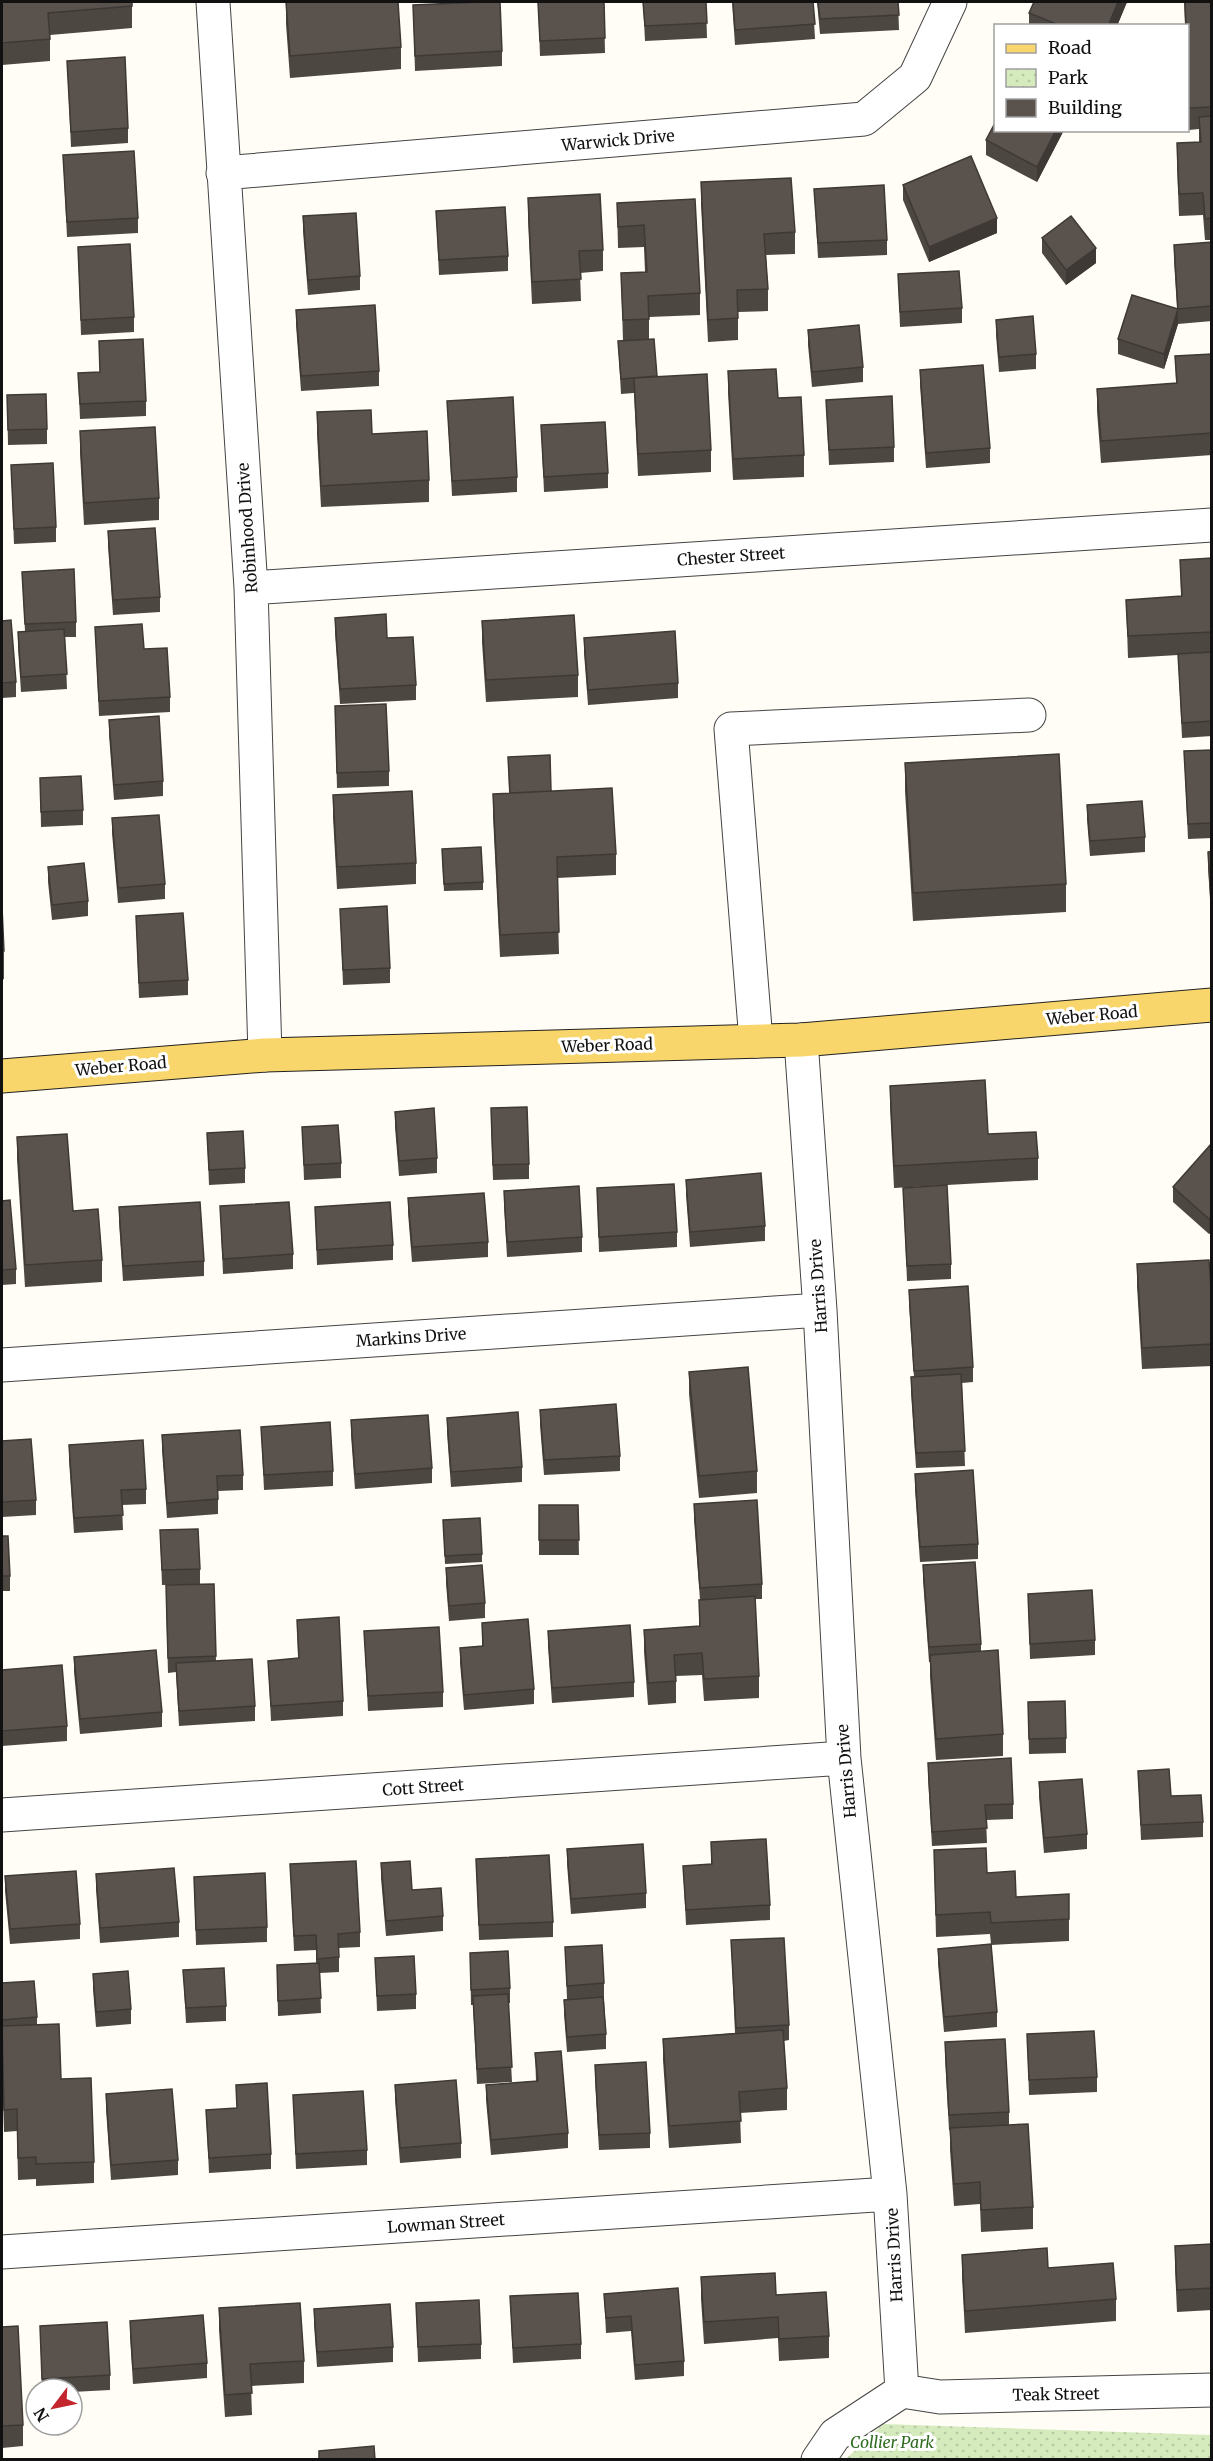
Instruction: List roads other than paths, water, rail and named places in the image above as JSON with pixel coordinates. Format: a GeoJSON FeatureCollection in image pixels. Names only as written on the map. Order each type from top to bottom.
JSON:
{"type":"FeatureCollection","features":[{"type":"Feature","properties":{"kind":"main road","name":"Weber Road"},"geometry":{"type":"LineString","coordinates":[[2,1076],[265,1054],[801,1040],[1212,1005]]}},
{"type":"Feature","properties":{"kind":"street","name":"Robinhood Drive"},"geometry":{"type":"LineString","coordinates":[[213,2],[251,588],[265,1054]]}},
{"type":"Feature","properties":{"kind":"street","name":"Warwick Drive"},"geometry":{"type":"LineString","coordinates":[[223,173],[864,119],[915,77],[950,2]]}},
{"type":"Feature","properties":{"kind":"street","name":"Chester Street"},"geometry":{"type":"LineString","coordinates":[[251,588],[1212,525]]}},
{"type":"Feature","properties":{"kind":"street"},"geometry":{"type":"LineString","coordinates":[[756,1041],[731,729],[1029,715]]}},
{"type":"Feature","properties":{"kind":"street","name":"Harris Drive"},"geometry":{"type":"LineString","coordinates":[[801,1040],[820,1310],[843,1758],[890,2194],[902,2391]]}},
{"type":"Feature","properties":{"kind":"street","name":"Markins Drive"},"geometry":{"type":"LineString","coordinates":[[2,1365],[820,1310]]}},
{"type":"Feature","properties":{"kind":"street","name":"Cott Street"},"geometry":{"type":"LineString","coordinates":[[2,1815],[843,1758]]}},
{"type":"Feature","properties":{"kind":"street","name":"Lowman Street"},"geometry":{"type":"LineString","coordinates":[[2,2252],[890,2194]]}},
{"type":"Feature","properties":{"kind":"street"},"geometry":{"type":"LineString","coordinates":[[818,2460],[835,2434],[902,2391]]}},
{"type":"Feature","properties":{"kind":"street","name":"Teak Street"},"geometry":{"type":"LineString","coordinates":[[902,2391],[940,2397],[1212,2391]]}},
{"type":"Feature","properties":{"kind":"park label","name":"Collier Park"},"geometry":{"type":"Point","coordinates":[892,2442]}}]}
